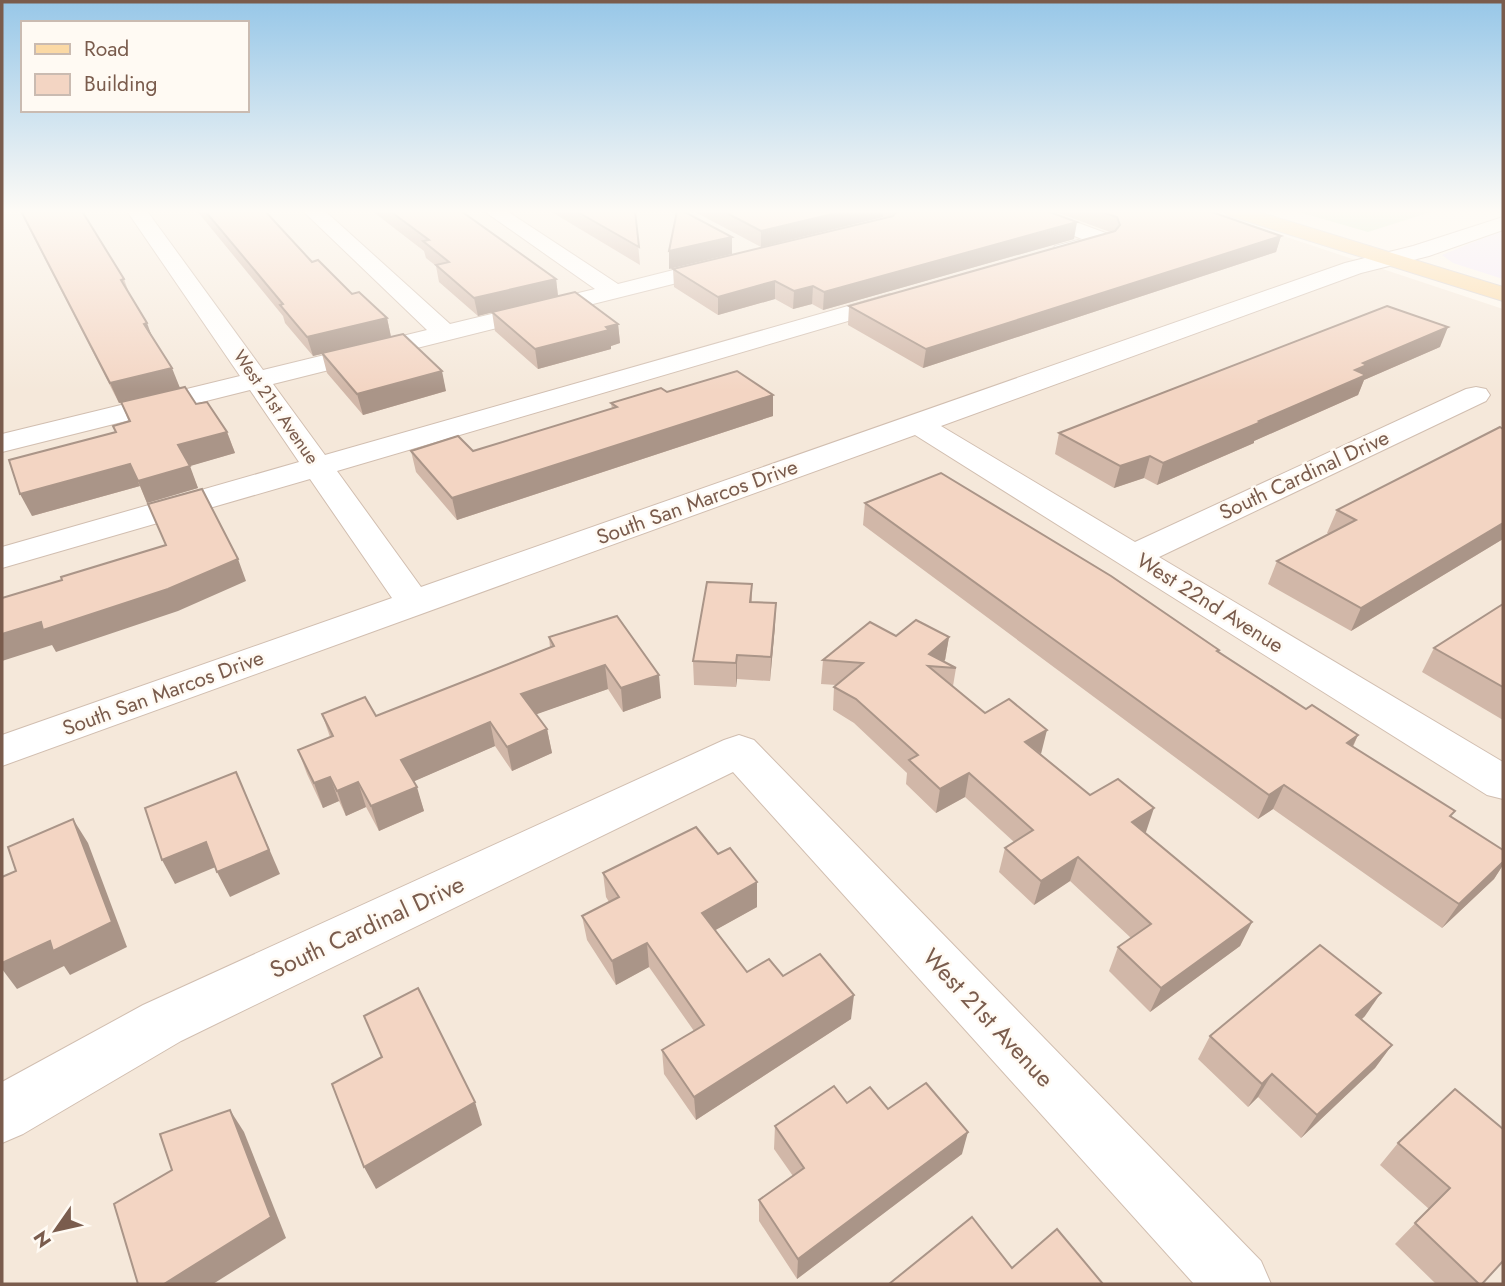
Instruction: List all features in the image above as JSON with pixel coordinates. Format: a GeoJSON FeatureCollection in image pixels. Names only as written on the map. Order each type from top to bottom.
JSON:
{"type":"FeatureCollection","features":[{"type":"Feature","properties":{"kind":"main road"},"geometry":{"type":"LineString","coordinates":[[1433,271],[1503,294]]}},
{"type":"Feature","properties":{"kind":"street","name":"West 21st Avenue"},"geometry":{"type":"LineString","coordinates":[[180,271],[414,603]]}},
{"type":"Feature","properties":{"kind":"street"},"geometry":{"type":"LineString","coordinates":[[378,271],[445,333]]}},
{"type":"Feature","properties":{"kind":"street"},"geometry":{"type":"LineString","coordinates":[[583,271],[613,291]]}},
{"type":"Feature","properties":{"kind":"street"},"geometry":{"type":"LineString","coordinates":[[2,443],[697,271]]}},
{"type":"Feature","properties":{"kind":"street","name":"South San Marcos Drive"},"geometry":{"type":"LineString","coordinates":[[2,751],[1345,271]]}},
{"type":"Feature","properties":{"kind":"street"},"geometry":{"type":"LineString","coordinates":[[2,558],[917,293]]}},
{"type":"Feature","properties":{"kind":"street","name":"South Cardinal Drive"},"geometry":{"type":"LineString","coordinates":[[1133,556],[1476,395]]}},
{"type":"Feature","properties":{"kind":"street","name":"West 22nd Avenue"},"geometry":{"type":"LineString","coordinates":[[917,424],[1503,783]]}},
{"type":"Feature","properties":{"kind":"street","name":"West 21st Avenue"},"geometry":{"type":"LineString","coordinates":[[738,751],[1238,1284]]}},
{"type":"Feature","properties":{"kind":"street","name":"South Cardinal Drive"},"geometry":{"type":"LineString","coordinates":[[2,1114],[163,1023],[738,751]]}},
{"type":"Feature","properties":{"kind":"shaded area"},"geometry":{"type":"Polygon","coordinates":[[[2,271],[1389,271],[1503,309],[1503,1284],[2,1284],[2,271]]]}},
{"type":"Feature","properties":{"kind":"shaded area"},"geometry":{"type":"Polygon","coordinates":[[[1478,271],[1503,271],[1503,279],[1478,271]]]}},
{"type":"Feature","properties":{"kind":"building"},"geometry":{"type":"Polygon","coordinates":[[[52,271],[119,271],[124,279],[121,280],[147,323],[144,324],[172,368],[110,383],[52,271]]]}},
{"type":"Feature","properties":{"kind":"building"},"geometry":{"type":"Polygon","coordinates":[[[255,271],[329,271],[352,294],[359,292],[387,318],[307,337],[280,305],[283,304],[255,271]]]}},
{"type":"Feature","properties":{"kind":"building"},"geometry":{"type":"Polygon","coordinates":[[[443,271],[545,271],[556,279],[474,298],[443,271]]]}},
{"type":"Feature","properties":{"kind":"building"},"geometry":{"type":"Polygon","coordinates":[[[676,271],[900,271],[824,292],[813,286],[794,291],[775,281],[718,297],[676,271]]]}},
{"type":"Feature","properties":{"kind":"building"},"geometry":{"type":"Polygon","coordinates":[[[973,271],[1171,271],[926,349],[849,306],[973,271]]]}},
{"type":"Feature","properties":{"kind":"building"},"geometry":{"type":"Polygon","coordinates":[[[575,292],[618,324],[606,327],[609,330],[535,349],[492,312],[575,292]]]}},
{"type":"Feature","properties":{"kind":"building"},"geometry":{"type":"Polygon","coordinates":[[[1387,306],[1448,327],[1363,363],[1367,365],[1355,370],[1366,375],[1163,463],[1150,456],[1120,466],[1059,433],[1387,306]]]}},
{"type":"Feature","properties":{"kind":"building"},"geometry":{"type":"Polygon","coordinates":[[[403,334],[442,371],[357,394],[322,353],[403,334]]]}},
{"type":"Feature","properties":{"kind":"building"},"geometry":{"type":"Polygon","coordinates":[[[737,371],[773,395],[452,498],[411,451],[458,436],[473,451],[617,407],[611,403],[661,388],[667,392],[737,371]]]}},
{"type":"Feature","properties":{"kind":"building"},"geometry":{"type":"Polygon","coordinates":[[[185,387],[196,404],[207,402],[227,432],[178,445],[190,466],[138,481],[130,464],[20,494],[9,460],[116,432],[113,426],[130,421],[121,402],[185,387]]]}},
{"type":"Feature","properties":{"kind":"building"},"geometry":{"type":"Polygon","coordinates":[[[1500,427],[1503,429],[1503,523],[1361,608],[1277,561],[1356,520],[1337,510],[1500,427]]]}},
{"type":"Feature","properties":{"kind":"building"},"geometry":{"type":"Polygon","coordinates":[[[941,473],[1111,576],[1219,650],[1217,651],[1306,709],[1312,705],[1358,735],[1347,743],[1455,811],[1450,816],[1503,850],[1503,862],[1459,904],[1284,785],[1269,795],[865,503],[941,473]]]}},
{"type":"Feature","properties":{"kind":"building"},"geometry":{"type":"Polygon","coordinates":[[[202,489],[238,559],[168,589],[43,630],[41,622],[2,634],[2,598],[166,545],[148,504],[202,489]]]}},
{"type":"Feature","properties":{"kind":"building"},"geometry":{"type":"Polygon","coordinates":[[[707,582],[752,584],[750,602],[776,603],[771,657],[737,655],[736,663],[693,661],[707,582]]]}},
{"type":"Feature","properties":{"kind":"building"},"geometry":{"type":"Polygon","coordinates":[[[1503,604],[1503,687],[1434,648],[1503,604]]]}},
{"type":"Feature","properties":{"kind":"building"},"geometry":{"type":"Polygon","coordinates":[[[617,616],[659,675],[621,688],[605,665],[521,694],[547,729],[507,747],[490,722],[401,760],[417,787],[371,806],[358,782],[337,791],[330,777],[314,783],[298,750],[333,736],[322,714],[365,697],[376,716],[554,646],[549,637],[617,616]]]}},
{"type":"Feature","properties":{"kind":"building"},"geometry":{"type":"Polygon","coordinates":[[[916,620],[949,637],[929,654],[956,668],[928,666],[985,713],[1009,699],[1047,730],[1025,742],[1090,795],[1118,779],[1154,808],[1132,822],[1252,922],[1161,988],[1118,947],[1151,924],[1078,857],[1041,881],[1005,848],[1033,830],[969,773],[940,789],[909,760],[918,755],[856,699],[834,687],[863,663],[823,660],[870,622],[896,636],[916,620]]]}},
{"type":"Feature","properties":{"kind":"building"},"geometry":{"type":"Polygon","coordinates":[[[236,772],[269,850],[217,872],[206,842],[162,860],[145,808],[236,772]]]}},
{"type":"Feature","properties":{"kind":"building"},"geometry":{"type":"Polygon","coordinates":[[[73,819],[112,922],[53,951],[50,941],[2,963],[2,877],[16,871],[8,847],[73,819]]]}},
{"type":"Feature","properties":{"kind":"building"},"geometry":{"type":"Polygon","coordinates":[[[696,827],[718,854],[730,848],[757,882],[702,913],[747,972],[769,959],[783,976],[820,954],[854,995],[694,1097],[662,1050],[704,1025],[647,943],[612,961],[582,916],[619,897],[603,873],[696,827]]]}},
{"type":"Feature","properties":{"kind":"building"},"geometry":{"type":"Polygon","coordinates":[[[1320,945],[1381,993],[1356,1015],[1392,1045],[1317,1115],[1272,1074],[1262,1084],[1210,1036],[1320,945]]]}},
{"type":"Feature","properties":{"kind":"building"},"geometry":{"type":"Polygon","coordinates":[[[418,988],[475,1102],[364,1167],[332,1084],[382,1057],[364,1016],[418,988]]]}},
{"type":"Feature","properties":{"kind":"building"},"geometry":{"type":"Polygon","coordinates":[[[926,1083],[968,1132],[798,1259],[759,1200],[804,1168],[775,1126],[834,1086],[847,1103],[870,1087],[888,1109],[926,1083]]]}},
{"type":"Feature","properties":{"kind":"building"},"geometry":{"type":"Polygon","coordinates":[[[1455,1089],[1503,1129],[1503,1261],[1482,1284],[1415,1223],[1450,1188],[1398,1143],[1455,1089]]]}},
{"type":"Feature","properties":{"kind":"building"},"geometry":{"type":"Polygon","coordinates":[[[230,1110],[271,1217],[164,1284],[138,1284],[114,1204],[172,1170],[160,1134],[230,1110]]]}},
{"type":"Feature","properties":{"kind":"building"},"geometry":{"type":"Polygon","coordinates":[[[972,1217],[1012,1268],[1057,1229],[1103,1284],[889,1284],[972,1217]]]}}]}
